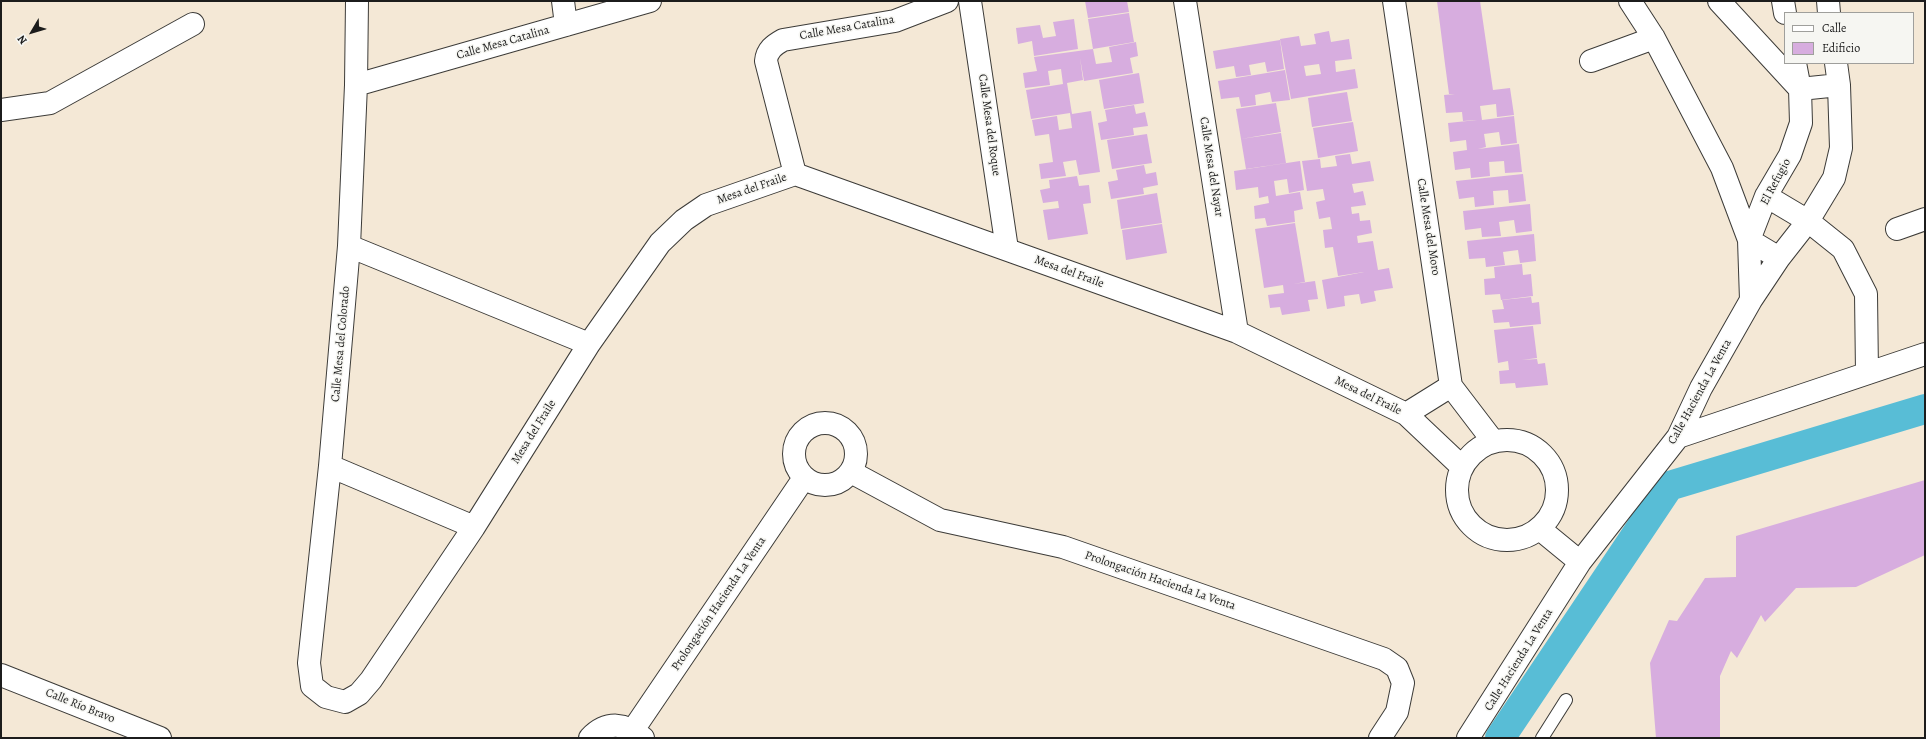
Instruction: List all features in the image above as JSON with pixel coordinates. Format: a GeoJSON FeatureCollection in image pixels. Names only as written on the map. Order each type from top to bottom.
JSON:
{"type":"FeatureCollection","features":[{"type":"Feature","properties":{"kind":"street","name":"Calle Mesa del Colorado"},"geometry":{"type":"LineString","coordinates":[[312,686],[309,663],[330,466],[349,246],[356,85],[357,1]]}},
{"type":"Feature","properties":{"kind":"street"},"geometry":{"type":"LineString","coordinates":[[563,1],[566,25]]}},
{"type":"Feature","properties":{"kind":"street","name":"Calle Mesa Catalina"},"geometry":{"type":"LineString","coordinates":[[356,85],[650,1]]}},
{"type":"Feature","properties":{"kind":"street","name":"Calle Mesa Catalina"},"geometry":{"type":"LineString","coordinates":[[795,174],[766,61],[766,54],[771,48],[783,40],[895,21],[947,1]]}},
{"type":"Feature","properties":{"kind":"street","name":"Calle Mesa del Roque"},"geometry":{"type":"LineString","coordinates":[[970,1],[1007,249]]}},
{"type":"Feature","properties":{"kind":"street","name":"Calle Mesa del Nayar"},"geometry":{"type":"LineString","coordinates":[[1185,1],[1237,332]]}},
{"type":"Feature","properties":{"kind":"street","name":"Calle Mesa del Moro"},"geometry":{"type":"LineString","coordinates":[[1394,1],[1452,386],[1493,441]]}},
{"type":"Feature","properties":{"kind":"street"},"geometry":{"type":"LineString","coordinates":[[1630,1],[1654,38],[1722,168],[1749,240],[1779,258]]}},
{"type":"Feature","properties":{"kind":"street"},"geometry":{"type":"LineString","coordinates":[[1719,1],[1800,89],[1840,85]]}},
{"type":"Feature","properties":{"kind":"street"},"geometry":{"type":"LineString","coordinates":[[1783,1],[1785,12]]}},
{"type":"Feature","properties":{"kind":"street"},"geometry":{"type":"LineString","coordinates":[[1828,1],[1829,12]]}},
{"type":"Feature","properties":{"kind":"street"},"geometry":{"type":"LineString","coordinates":[[1,110],[50,103],[193,24]]}},
{"type":"Feature","properties":{"kind":"street"},"geometry":{"type":"LineString","coordinates":[[1591,61],[1654,38]]}},
{"type":"Feature","properties":{"kind":"street","name":"El Refugio"},"geometry":{"type":"LineString","coordinates":[[1751,300],[1749,240],[1766,196],[1790,155],[1801,123],[1800,89],[1795,64]]}},
{"type":"Feature","properties":{"kind":"street","name":"Calle Hacienda La Venta"},"geometry":{"type":"LineString","coordinates":[[1468,738],[1580,562],[1678,437],[1701,388],[1751,300],[1779,258],[1808,221],[1834,178],[1841,148],[1840,85],[1836,64]]}},
{"type":"Feature","properties":{"kind":"street","name":"Mesa del Fraile"},"geometry":{"type":"LineString","coordinates":[[312,686],[326,697],[344,702],[359,694],[371,680],[474,527],[589,344],[660,243],[684,220],[706,204],[795,174],[1237,332],[1406,414],[1461,466]]}},
{"type":"Feature","properties":{"kind":"street"},"geometry":{"type":"LineString","coordinates":[[1766,196],[1808,221],[1842,249],[1866,294],[1867,373]]}},
{"type":"Feature","properties":{"kind":"street"},"geometry":{"type":"LineString","coordinates":[[1897,229],[1925,218]]}},
{"type":"Feature","properties":{"kind":"street"},"geometry":{"type":"LineString","coordinates":[[349,246],[589,344]]}},
{"type":"Feature","properties":{"kind":"street"},"geometry":{"type":"LineString","coordinates":[[1678,437],[1925,354]]}},
{"type":"Feature","properties":{"kind":"street"},"geometry":{"type":"LineString","coordinates":[[1406,414],[1452,386]]}},
{"type":"Feature","properties":{"kind":"street"},"geometry":{"type":"LineString","coordinates":[[826,423],[836,425],[846,431],[856,450],[855,461],[851,472],[844,479],[834,484],[814,484],[804,478],[798,470],[794,459],[794,448],[798,438],[805,429],[815,424],[826,423]]}},
{"type":"Feature","properties":{"kind":"street"},"geometry":{"type":"LineString","coordinates":[[1517,439],[1543,452],[1557,477],[1557,506],[1541,530],[1520,540],[1496,540],[1475,530],[1460,512],[1456,489],[1461,466],[1493,441],[1517,439]]}},
{"type":"Feature","properties":{"kind":"street"},"geometry":{"type":"LineString","coordinates":[[330,466],[474,527]]}},
{"type":"Feature","properties":{"kind":"street","name":"Prolongación Hacienda La Venta"},"geometry":{"type":"LineString","coordinates":[[851,472],[940,520],[1063,547],[1384,659],[1397,668],[1403,683],[1397,712],[1380,738]]}},
{"type":"Feature","properties":{"kind":"street","name":"Prolongación Hacienda La Venta"},"geometry":{"type":"LineString","coordinates":[[638,734],[804,478]]}},
{"type":"Feature","properties":{"kind":"street"},"geometry":{"type":"LineString","coordinates":[[1541,530],[1580,562]]}},
{"type":"Feature","properties":{"kind":"street","name":"Calle Río Bravo"},"geometry":{"type":"LineString","coordinates":[[1,675],[160,738]]}},
{"type":"Feature","properties":{"kind":"street"},"geometry":{"type":"LineString","coordinates":[[590,738],[596,731],[608,726],[621,725],[638,734]]}},
{"type":"Feature","properties":{"kind":"lane"},"geometry":{"type":"LineString","coordinates":[[1542,738],[1566,700]]}},
{"type":"Feature","properties":{"kind":"building"},"geometry":{"type":"Polygon","coordinates":[[[1085,1],[1127,1],[1129,12],[1088,18],[1085,1]]]}},
{"type":"Feature","properties":{"kind":"building"},"geometry":{"type":"Polygon","coordinates":[[[1437,1],[1480,1],[1493,90],[1510,88],[1514,115],[1497,117],[1496,104],[1480,106],[1482,120],[1514,116],[1517,143],[1501,145],[1499,132],[1484,134],[1486,147],[1478,149],[1519,144],[1522,172],[1505,173],[1504,161],[1489,162],[1490,176],[1471,178],[1470,168],[1455,170],[1453,152],[1467,150],[1466,140],[1450,142],[1448,123],[1477,120],[1463,121],[1462,112],[1446,113],[1444,95],[1455,94],[1449,94],[1437,1]]]}},
{"type":"Feature","properties":{"kind":"building"},"geometry":{"type":"Polygon","coordinates":[[[1129,13],[1134,42],[1093,49],[1088,19],[1129,13]]]}},
{"type":"Feature","properties":{"kind":"building"},"geometry":{"type":"Polygon","coordinates":[[[1074,19],[1078,49],[1034,56],[1032,41],[1018,44],[1016,28],[1040,25],[1043,38],[1056,36],[1053,22],[1074,19]]]}},
{"type":"Feature","properties":{"kind":"building"},"geometry":{"type":"Polygon","coordinates":[[[1329,31],[1331,42],[1349,39],[1352,59],[1335,61],[1336,72],[1355,69],[1358,88],[1291,99],[1280,39],[1299,36],[1301,46],[1316,44],[1314,34],[1329,31]],[[1319,64],[1304,66],[1306,76],[1321,74],[1319,64]]]}},
{"type":"Feature","properties":{"kind":"building"},"geometry":{"type":"Polygon","coordinates":[[[1280,40],[1284,69],[1267,72],[1265,62],[1249,65],[1251,75],[1236,77],[1234,66],[1216,69],[1213,51],[1280,40]]]}},
{"type":"Feature","properties":{"kind":"building"},"geometry":{"type":"Polygon","coordinates":[[[1136,42],[1138,56],[1130,58],[1133,73],[1084,81],[1080,58],[1083,80],[1067,83],[1072,114],[1091,111],[1100,172],[1079,175],[1076,160],[1063,162],[1066,176],[1041,179],[1039,164],[1053,162],[1049,134],[1035,136],[1032,120],[1057,116],[1059,130],[1072,128],[1070,113],[1031,119],[1026,90],[1063,84],[1061,69],[1048,71],[1050,85],[1025,88],[1023,73],[1037,71],[1034,57],[1093,49],[1096,64],[1112,62],[1109,47],[1136,42]]]}},
{"type":"Feature","properties":{"kind":"building"},"geometry":{"type":"Polygon","coordinates":[[[1285,70],[1290,100],[1272,102],[1270,92],[1255,95],[1256,105],[1241,107],[1239,97],[1221,99],[1218,81],[1285,70]]]}},
{"type":"Feature","properties":{"kind":"building"},"geometry":{"type":"Polygon","coordinates":[[[1139,73],[1144,103],[1104,109],[1099,80],[1139,73]]]}},
{"type":"Feature","properties":{"kind":"building"},"geometry":{"type":"Polygon","coordinates":[[[1347,92],[1352,121],[1312,127],[1308,98],[1347,92]]]}},
{"type":"Feature","properties":{"kind":"building"},"geometry":{"type":"Polygon","coordinates":[[[1276,103],[1281,132],[1241,139],[1236,109],[1276,103]]]}},
{"type":"Feature","properties":{"kind":"building"},"geometry":{"type":"Polygon","coordinates":[[[1134,105],[1136,114],[1145,112],[1148,126],[1133,128],[1134,135],[1101,140],[1098,123],[1107,121],[1105,110],[1134,105]]]}},
{"type":"Feature","properties":{"kind":"building"},"geometry":{"type":"Polygon","coordinates":[[[1353,122],[1358,151],[1318,158],[1313,128],[1353,122]]]}},
{"type":"Feature","properties":{"kind":"building"},"geometry":{"type":"Polygon","coordinates":[[[1281,133],[1286,163],[1246,169],[1241,139],[1281,133]]]}},
{"type":"Feature","properties":{"kind":"building"},"geometry":{"type":"Polygon","coordinates":[[[1147,134],[1152,163],[1112,169],[1107,140],[1147,134]]]}},
{"type":"Feature","properties":{"kind":"building"},"geometry":{"type":"Polygon","coordinates":[[[1350,154],[1352,164],[1370,161],[1374,181],[1352,184],[1354,193],[1363,191],[1366,205],[1351,207],[1352,214],[1359,213],[1360,221],[1370,220],[1372,233],[1357,236],[1358,243],[1373,241],[1378,270],[1389,268],[1393,288],[1374,291],[1376,301],[1361,304],[1359,294],[1344,296],[1345,306],[1327,309],[1322,280],[1364,272],[1338,276],[1333,247],[1325,248],[1323,230],[1332,229],[1330,217],[1319,219],[1316,202],[1325,200],[1323,189],[1307,191],[1302,161],[1320,159],[1321,168],[1337,166],[1335,156],[1350,154]]]}},
{"type":"Feature","properties":{"kind":"building"},"geometry":{"type":"Polygon","coordinates":[[[1300,161],[1304,190],[1289,193],[1287,179],[1274,181],[1276,196],[1300,192],[1303,209],[1294,211],[1295,222],[1267,226],[1265,218],[1255,219],[1254,206],[1269,203],[1268,196],[1259,198],[1258,187],[1236,190],[1234,171],[1300,161]]]}},
{"type":"Feature","properties":{"kind":"building"},"geometry":{"type":"Polygon","coordinates":[[[1144,165],[1146,174],[1156,172],[1158,185],[1143,188],[1144,194],[1111,199],[1108,182],[1118,180],[1116,170],[1144,165]]]}},
{"type":"Feature","properties":{"kind":"building"},"geometry":{"type":"Polygon","coordinates":[[[1523,174],[1526,201],[1509,203],[1508,190],[1493,191],[1494,205],[1475,207],[1474,197],[1459,199],[1456,181],[1523,174]]]}},
{"type":"Feature","properties":{"kind":"building"},"geometry":{"type":"Polygon","coordinates":[[[1077,176],[1079,186],[1089,185],[1091,203],[1083,204],[1088,234],[1048,240],[1043,210],[1059,208],[1058,201],[1043,203],[1040,190],[1050,188],[1049,180],[1077,176]]]}},
{"type":"Feature","properties":{"kind":"building"},"geometry":{"type":"Polygon","coordinates":[[[1157,193],[1162,223],[1121,229],[1117,200],[1157,193]]]}},
{"type":"Feature","properties":{"kind":"building"},"geometry":{"type":"Polygon","coordinates":[[[1530,204],[1532,231],[1516,233],[1514,220],[1499,222],[1501,236],[1482,237],[1481,228],[1465,230],[1463,211],[1530,204]]]}},
{"type":"Feature","properties":{"kind":"building"},"geometry":{"type":"Polygon","coordinates":[[[1295,223],[1305,282],[1293,284],[1315,281],[1318,299],[1308,300],[1310,311],[1282,315],[1280,307],[1270,308],[1268,295],[1284,293],[1283,285],[1264,288],[1255,229],[1295,223]]]}},
{"type":"Feature","properties":{"kind":"building"},"geometry":{"type":"Polygon","coordinates":[[[1162,224],[1167,253],[1126,260],[1122,230],[1162,224]]]}},
{"type":"Feature","properties":{"kind":"building"},"geometry":{"type":"Polygon","coordinates":[[[1534,234],[1536,261],[1520,263],[1518,250],[1503,252],[1505,265],[1486,267],[1485,258],[1469,259],[1467,241],[1534,234]]]}},
{"type":"Feature","properties":{"kind":"building"},"geometry":{"type":"Polygon","coordinates":[[[1522,264],[1523,275],[1531,274],[1533,296],[1501,300],[1500,294],[1485,295],[1484,279],[1495,278],[1494,267],[1522,264]]]}},
{"type":"Feature","properties":{"kind":"building"},"geometry":{"type":"Polygon","coordinates":[[[1531,297],[1532,303],[1539,302],[1541,324],[1510,327],[1509,322],[1494,323],[1492,310],[1504,309],[1502,300],[1531,297]]]}},
{"type":"Feature","properties":{"kind":"building"},"geometry":{"type":"Polygon","coordinates":[[[1533,326],[1537,358],[1522,360],[1537,359],[1538,364],[1545,363],[1548,385],[1516,388],[1515,383],[1500,384],[1499,371],[1509,370],[1508,361],[1498,363],[1494,330],[1533,326]]]}},
{"type":"Feature","properties":{"kind":"building"},"geometry":{"type":"Polygon","coordinates":[[[1925,480],[1925,555],[1856,587],[1796,588],[1765,622],[1761,615],[1737,658],[1731,651],[1720,676],[1720,738],[1656,738],[1650,663],[1669,620],[1677,621],[1705,578],[1736,577],[1736,536],[1925,480]]]}},
{"type":"Feature","properties":{"kind":"waterway"},"geometry":{"type":"LineString","coordinates":[[1500,738],[1669,486],[1925,409]]}}]}
